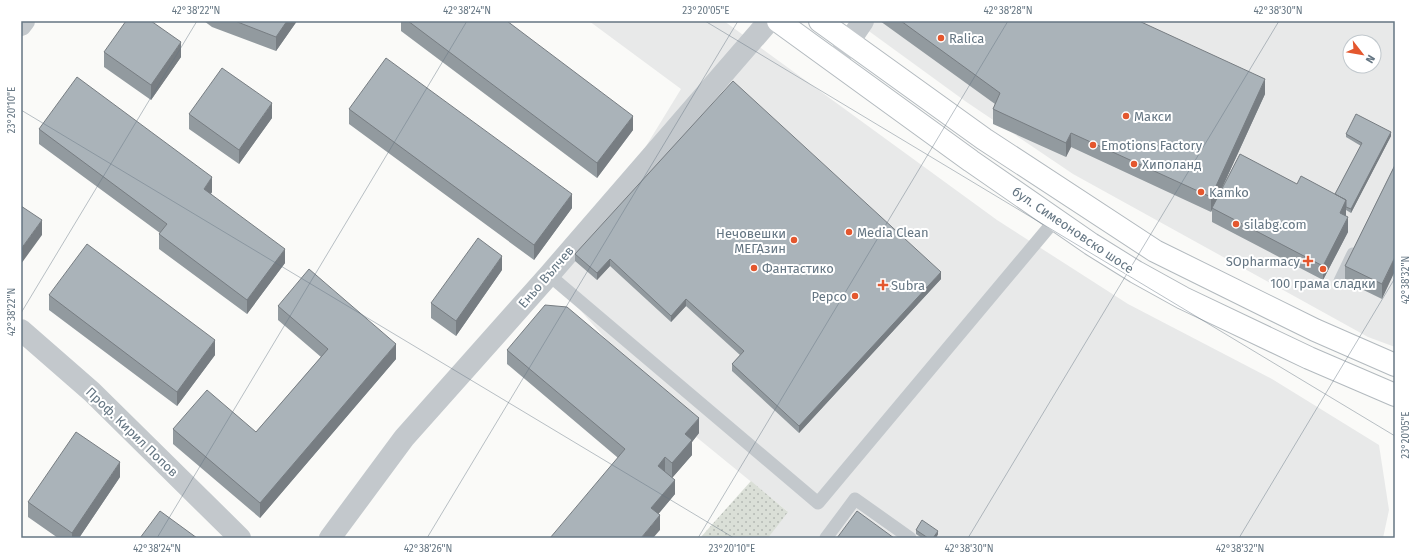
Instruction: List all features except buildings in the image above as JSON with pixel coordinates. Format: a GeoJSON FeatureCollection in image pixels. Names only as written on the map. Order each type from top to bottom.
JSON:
{"type":"FeatureCollection","features":[{"type":"Feature","properties":{"kind":"main road","name":"бул. Симеоновско шосе"},"geometry":{"type":"LineString","coordinates":[[778,21],[1055,220],[1136,272],[1183,298],[1309,358],[1395,395]]}},
{"type":"Feature","properties":{"kind":"main road","name":"бул. Симеоновско шосе"},"geometry":{"type":"LineString","coordinates":[[820,21],[984,139],[1155,251],[1308,327],[1395,365]]}},
{"type":"Feature","properties":{"kind":"street"},"geometry":{"type":"LineString","coordinates":[[21,25],[24,21]]}},
{"type":"Feature","properties":{"kind":"street","name":"Еньо Вълчев"},"geometry":{"type":"LineString","coordinates":[[330,538],[404,438],[769,21]]}},
{"type":"Feature","properties":{"kind":"street"},"geometry":{"type":"LineString","coordinates":[[835,62],[863,21]]}},
{"type":"Feature","properties":{"kind":"street","name":"Проф. Кирил Попов"},"geometry":{"type":"LineString","coordinates":[[21,330],[92,392],[240,538]]}},
{"type":"Feature","properties":{"kind":"lane"},"geometry":{"type":"LineString","coordinates":[[549,274],[818,503],[1055,220]]}},
{"type":"Feature","properties":{"kind":"lane"},"geometry":{"type":"LineString","coordinates":[[1340,281],[1360,239]]}},
{"type":"Feature","properties":{"kind":"lane"},"geometry":{"type":"LineString","coordinates":[[826,538],[855,499],[910,538]]}},
{"type":"Feature","properties":{"kind":"shaded area"},"geometry":{"type":"Polygon","coordinates":[[[589,21],[724,21],[997,220],[1128,304],[1272,379],[1379,445],[1389,510],[1383,538],[768,538],[787,511],[684,427],[549,275],[613,200],[681,89],[589,21]]]}},
{"type":"Feature","properties":{"kind":"shaded area"},"geometry":{"type":"Polygon","coordinates":[[[855,21],[1395,21],[1395,347],[1368,337],[1073,174],[965,101],[855,21]]]}},
{"type":"Feature","properties":{"kind":"shaded area"},"geometry":{"type":"Polygon","coordinates":[[[751,481],[788,512],[768,538],[700,538],[751,481]]]}},
{"type":"Feature","properties":{"kind":"place","name":"Ralica"},"geometry":{"type":"Point","coordinates":[941,38]}},
{"type":"Feature","properties":{"kind":"place","name":"Макси"},"geometry":{"type":"Point","coordinates":[1126,116]}},
{"type":"Feature","properties":{"kind":"place","name":"Emotions Factory"},"geometry":{"type":"Point","coordinates":[1093,145]}},
{"type":"Feature","properties":{"kind":"place","name":"Хиполанд"},"geometry":{"type":"Point","coordinates":[1134,164]}},
{"type":"Feature","properties":{"kind":"place","name":"Kamko"},"geometry":{"type":"Point","coordinates":[1201,192]}},
{"type":"Feature","properties":{"kind":"place","name":"silabg.com"},"geometry":{"type":"Point","coordinates":[1236,224]}},
{"type":"Feature","properties":{"kind":"place","name":"Media Clean"},"geometry":{"type":"Point","coordinates":[849,232]}},
{"type":"Feature","properties":{"kind":"place","name":"Нечовешки МЕГАзин"},"geometry":{"type":"Point","coordinates":[794,240]}},
{"type":"Feature","properties":{"kind":"place","name":"SOpharmacy"},"geometry":{"type":"Point","coordinates":[1308,261]}},
{"type":"Feature","properties":{"kind":"place","name":"Фантастико"},"geometry":{"type":"Point","coordinates":[754,268]}},
{"type":"Feature","properties":{"kind":"place","name":"100 грама сладки"},"geometry":{"type":"Point","coordinates":[1323,269]}},
{"type":"Feature","properties":{"kind":"place","name":"Subra"},"geometry":{"type":"Point","coordinates":[883,285]}},
{"type":"Feature","properties":{"kind":"place","name":"Pepco"},"geometry":{"type":"Point","coordinates":[855,296]}}]}
